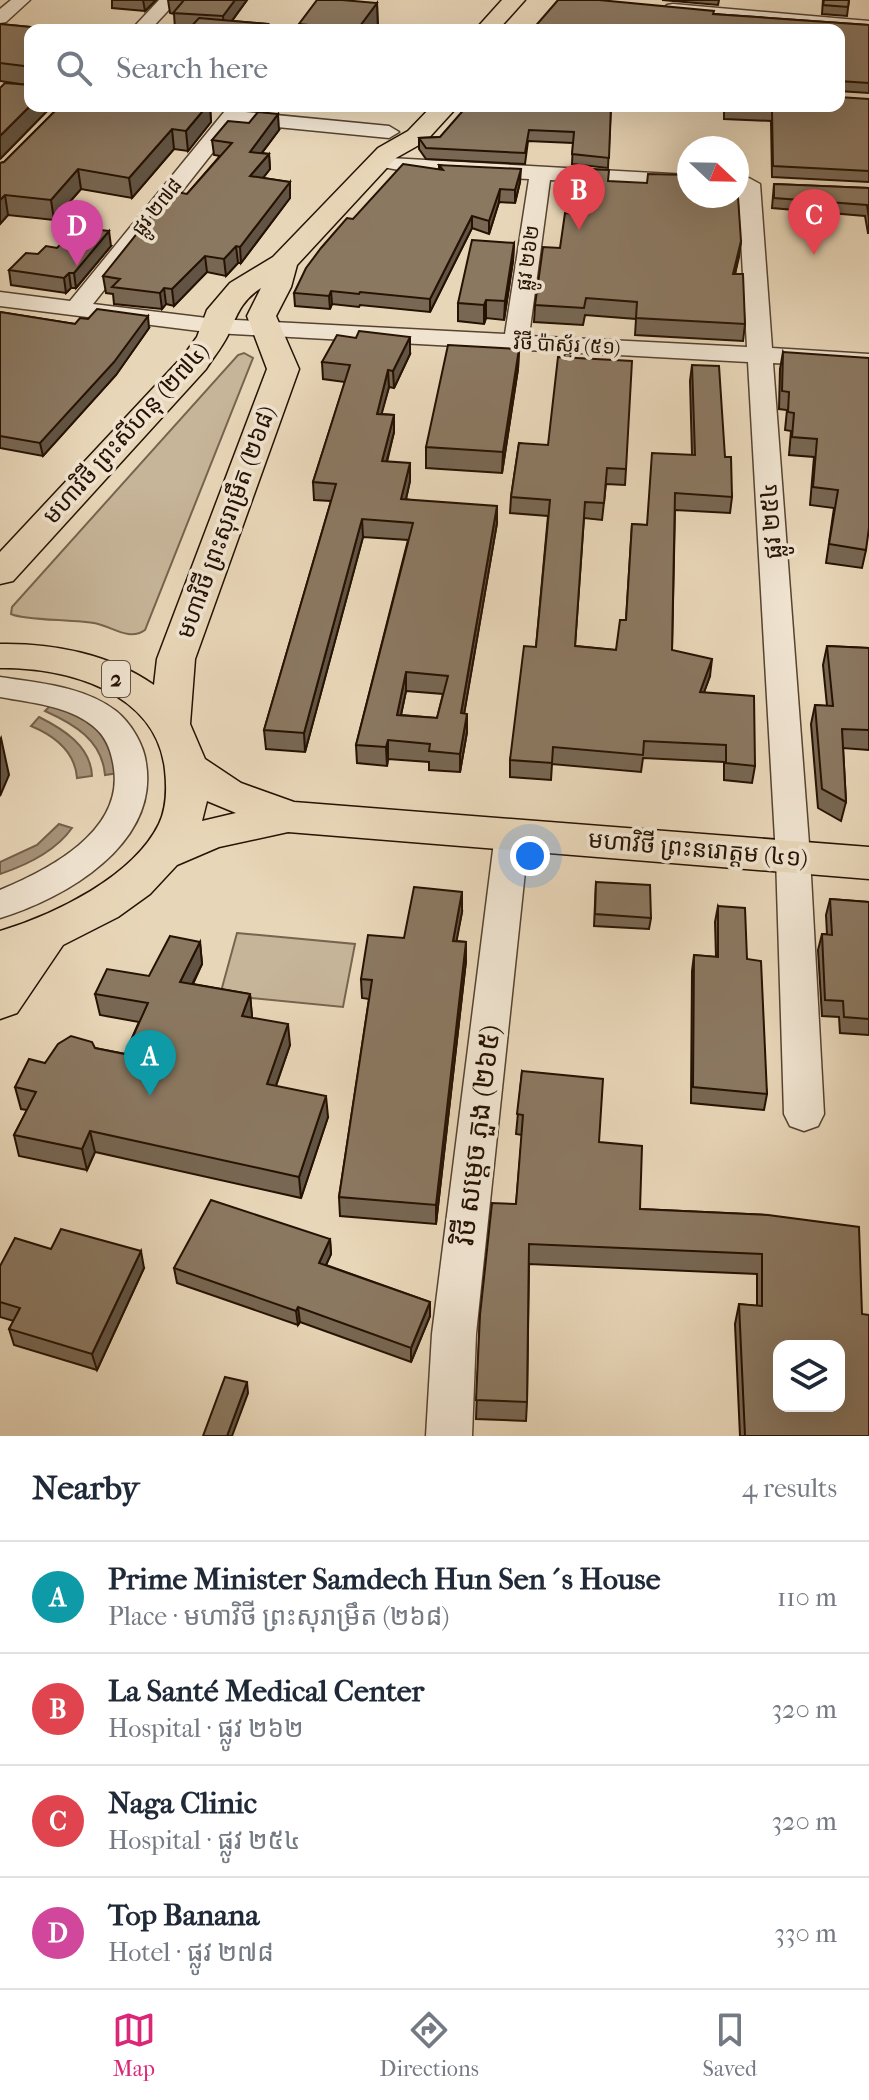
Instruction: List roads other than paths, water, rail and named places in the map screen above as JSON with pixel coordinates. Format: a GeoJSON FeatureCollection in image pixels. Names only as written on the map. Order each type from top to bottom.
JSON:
{"type":"FeatureCollection","features":[{"type":"Feature","properties":{"kind":"main road"},"geometry":{"type":"LineString","coordinates":[[492,24],[514,0]]}},
{"type":"Feature","properties":{"kind":"main road"},"geometry":{"type":"LineString","coordinates":[[521,24],[534,10]]}},
{"type":"Feature","properties":{"kind":"main road","name":"មហាវិថី ព្រះសីហនុ (២៧៤)"},"geometry":{"type":"LineString","coordinates":[[0,573],[195,362],[212,337],[222,310],[240,289],[283,263],[385,149],[410,112]]}},
{"type":"Feature","properties":{"kind":"main road","name":"មហាវិថី ព្រះសីហនុ (២៧៤)"},"geometry":{"type":"LineString","coordinates":[[385,149],[417,136],[440,112]]}},
{"type":"Feature","properties":{"kind":"main road","name":"មហាវិថី ព្រះសីហនុ (២៧៤)"},"geometry":{"type":"LineString","coordinates":[[264,329],[261,317],[264,305],[273,295],[283,263]]}},
{"type":"Feature","properties":{"kind":"main road","name":"មហាវិថី ព្រះសុរាម្រឹត (២៦៨)"},"geometry":{"type":"LineString","coordinates":[[170,723],[176,659],[283,369],[282,356],[264,329]]}},
{"type":"Feature","properties":{"kind":"main road","name":"2"},"geometry":{"type":"LineString","coordinates":[[0,656],[62,660],[104,672],[140,692],[170,723],[189,768],[188,798],[180,824],[164,853],[141,876],[112,899],[45,936],[0,949]]}},
{"type":"Feature","properties":{"kind":"main road","name":"មហាវិថី ព្រះនរោត្តម (៤១)"},"geometry":{"type":"LineString","coordinates":[[189,768],[226,793],[288,817]]}},
{"type":"Feature","properties":{"kind":"main road","name":"មហាវិថី ព្រះនរោត្តម (៤១)"},"geometry":{"type":"LineString","coordinates":[[164,853],[246,823],[288,817],[869,863]]}},
{"type":"Feature","properties":{"kind":"main road"},"geometry":{"type":"LineString","coordinates":[[0,1000],[45,936]]}},
{"type":"Feature","properties":{"kind":"street"},"geometry":{"type":"LineString","coordinates":[[0,18],[21,0]]}},
{"type":"Feature","properties":{"kind":"street"},"geometry":{"type":"LineString","coordinates":[[146,24],[169,0]]}},
{"type":"Feature","properties":{"kind":"street"},"geometry":{"type":"LineString","coordinates":[[661,8],[743,8],[869,26]]}},
{"type":"Feature","properties":{"kind":"street"},"geometry":{"type":"LineString","coordinates":[[203,113],[219,112]]}},
{"type":"Feature","properties":{"kind":"street","name":"ផ្លូវ ២៧៨"},"geometry":{"type":"LineString","coordinates":[[76,309],[234,112]]}},
{"type":"Feature","properties":{"kind":"street"},"geometry":{"type":"LineString","coordinates":[[239,112],[385,149],[415,167],[677,180]]}},
{"type":"Feature","properties":{"kind":"street","name":"ផ្លូវ ២៦២"},"geometry":{"type":"LineString","coordinates":[[516,342],[540,174]]}},
{"type":"Feature","properties":{"kind":"street","name":"ផ្លូវ ២៥៤"},"geometry":{"type":"LineString","coordinates":[[750,184],[793,857],[804,1114]]}},
{"type":"Feature","properties":{"kind":"street","name":"វិថី ប៉ាស្ទ័រ (៥១)"},"geometry":{"type":"LineString","coordinates":[[0,299],[215,326],[869,361]]}},
{"type":"Feature","properties":{"kind":"street"},"geometry":{"type":"LineString","coordinates":[[0,687],[31,689],[63,696],[91,709],[113,727],[127,749],[133,784],[133,793],[117,829],[94,855],[64,878],[27,897],[0,905]]}},
{"type":"Feature","properties":{"kind":"street","name":"វិថី សម្តេច ភួង (២៦៥)"},"geometry":{"type":"LineString","coordinates":[[449,1436],[454,1334],[512,834]]}},
{"type":"Feature","properties":{"kind":"place","name":"La Santé Medical Center"},"geometry":{"type":"Point","coordinates":[579,230]}},
{"type":"Feature","properties":{"kind":"place","name":"Naga Clinic"},"geometry":{"type":"Point","coordinates":[814,255]}},
{"type":"Feature","properties":{"kind":"place","name":"Top Banana"},"geometry":{"type":"Point","coordinates":[77,266]}},
{"type":"Feature","properties":{"kind":"place","name":"Prime Minister Samdech Hun Sen´s House"},"geometry":{"type":"Point","coordinates":[150,1096]}}]}
